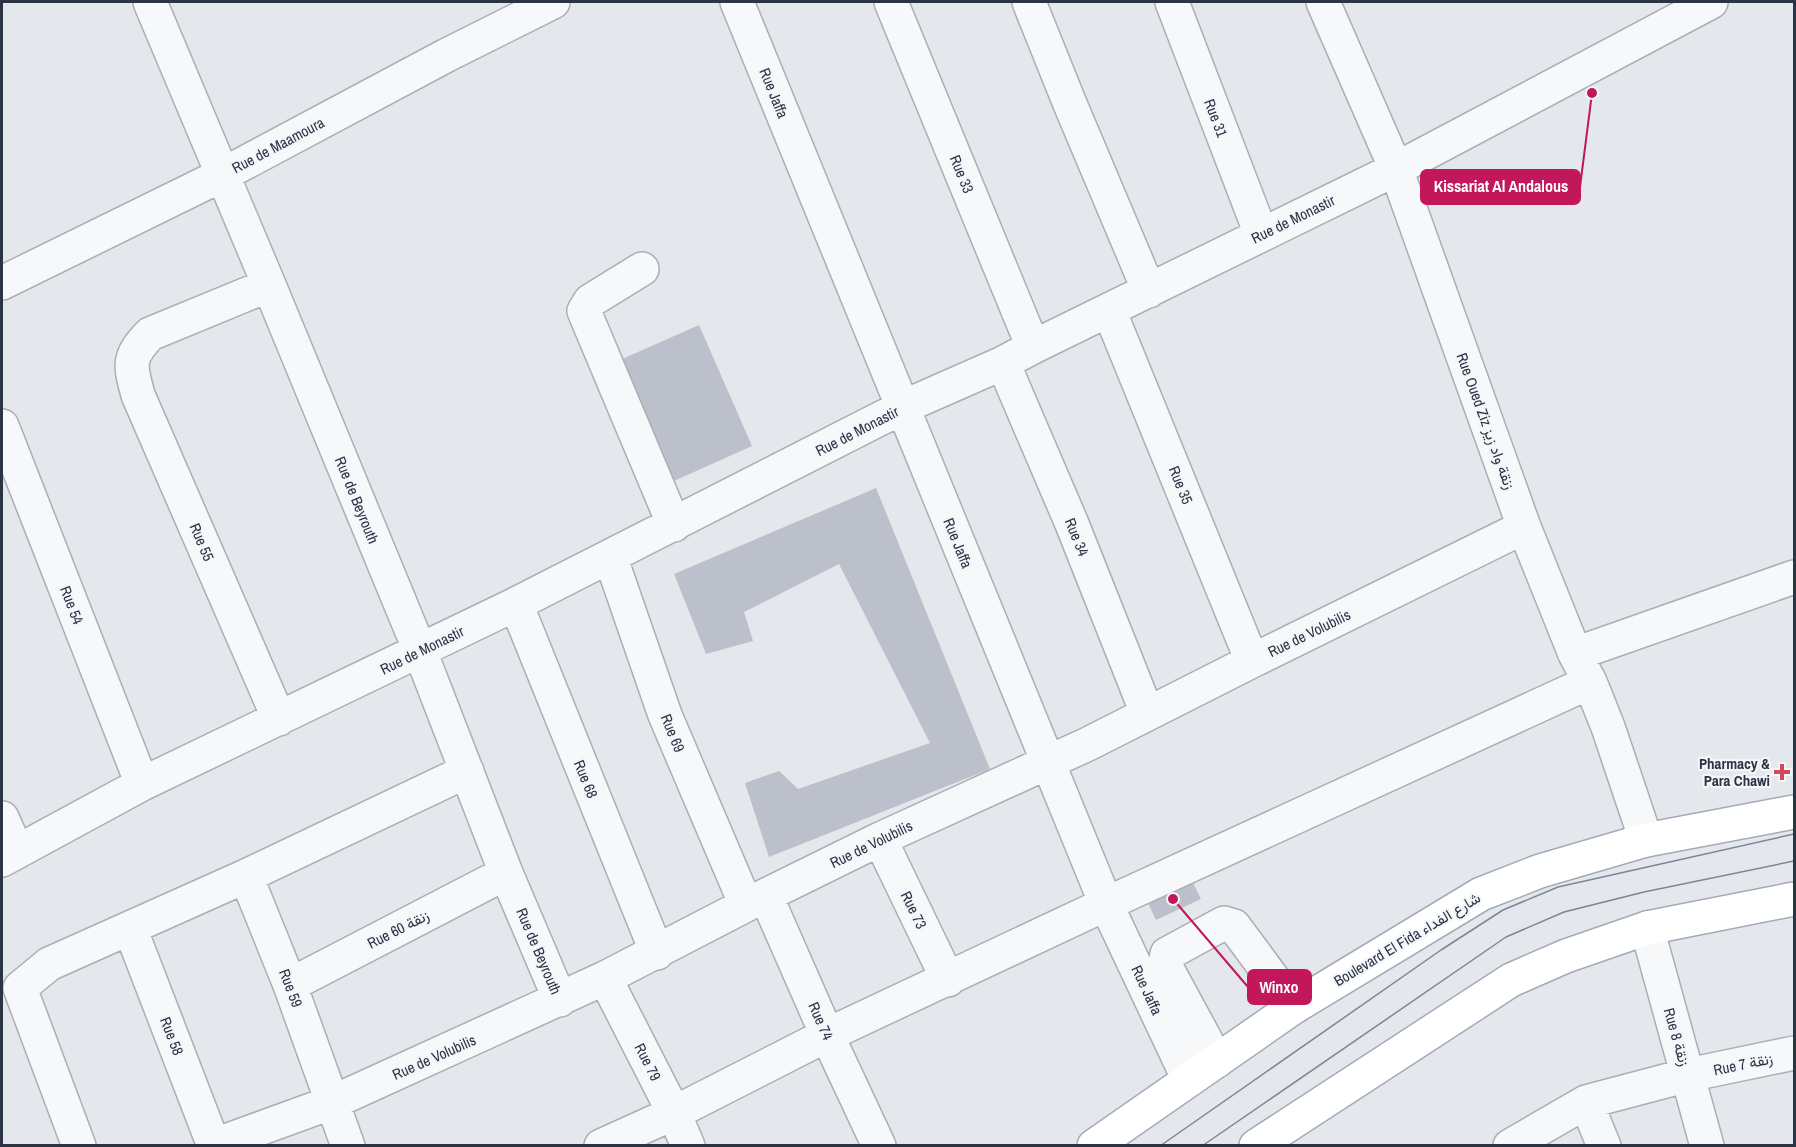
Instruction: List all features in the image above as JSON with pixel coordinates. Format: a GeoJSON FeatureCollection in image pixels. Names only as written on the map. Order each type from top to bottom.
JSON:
{"type":"FeatureCollection","features":[{"type":"Feature","properties":{"kind":"main road","name":"Boulevard El Fida شارع الفداء"},"geometry":{"type":"LineString","coordinates":[[1094,1146],[1294,1007],[1481,894],[1540,871],[1646,840],[1794,812]]}},
{"type":"Feature","properties":{"kind":"main road"},"geometry":{"type":"LineString","coordinates":[[1256,1146],[1510,980],[1566,956],[1647,928],[1794,899]]}},
{"type":"Feature","properties":{"kind":"street","name":"Rue de Beyrouth"},"geometry":{"type":"LineString","coordinates":[[150,2],[420,651],[506,873],[560,1000]]}},
{"type":"Feature","properties":{"kind":"street","name":"Rue de Maamoura"},"geometry":{"type":"LineString","coordinates":[[2,283],[222,175],[447,55],[553,2]]}},
{"type":"Feature","properties":{"kind":"street","name":"Rue Jaffa"},"geometry":{"type":"LineString","coordinates":[[737,2],[1106,904],[1189,1080]]}},
{"type":"Feature","properties":{"kind":"street","name":"Rue 33"},"geometry":{"type":"LineString","coordinates":[[891,2],[1033,347]]}},
{"type":"Feature","properties":{"kind":"street"},"geometry":{"type":"LineString","coordinates":[[1029,2],[1149,291]]}},
{"type":"Feature","properties":{"kind":"street","name":"Rue 31"},"geometry":{"type":"LineString","coordinates":[[1172,2],[1261,234]]}},
{"type":"Feature","properties":{"kind":"street","name":"Rue Oued Ziz زنقة واد زيز"},"geometry":{"type":"LineString","coordinates":[[1323,2],[1396,169],[1524,527],[1615,748],[1646,840]]}},
{"type":"Feature","properties":{"kind":"street","name":"Rue de Monastir"},"geometry":{"type":"LineString","coordinates":[[9,856],[142,784],[516,604],[903,408],[1003,363],[1396,169],[1711,2]]}},
{"type":"Feature","properties":{"kind":"street"},"geometry":{"type":"LineString","coordinates":[[642,269],[590,301],[584,311],[674,525]]}},
{"type":"Feature","properties":{"kind":"street","name":"Rue 55"},"geometry":{"type":"LineString","coordinates":[[269,285],[150,334],[136,348],[131,364],[138,395],[279,719]]}},
{"type":"Feature","properties":{"kind":"street","name":"Rue 35"},"geometry":{"type":"LineString","coordinates":[[1109,310],[1252,661]]}},
{"type":"Feature","properties":{"kind":"street","name":"Rue 34"},"geometry":{"type":"LineString","coordinates":[[1003,363],[1072,524],[1148,713]]}},
{"type":"Feature","properties":{"kind":"street","name":"Rue 54"},"geometry":{"type":"LineString","coordinates":[[2,426],[142,784]]}},
{"type":"Feature","properties":{"kind":"street","name":"Rue de Volubilis"},"geometry":{"type":"LineString","coordinates":[[213,1145],[333,1102],[560,1000],[880,839],[1088,744],[1524,527]]}},
{"type":"Feature","properties":{"kind":"street","name":"Rue 69"},"geometry":{"type":"LineString","coordinates":[[610,556],[665,715],[756,901]]}},
{"type":"Feature","properties":{"kind":"street"},"geometry":{"type":"LineString","coordinates":[[601,1146],[674,1113],[827,1035],[1106,904],[1583,668],[1794,577]]}},
{"type":"Feature","properties":{"kind":"street","name":"Rue 68"},"geometry":{"type":"LineString","coordinates":[[516,604],[657,952]]}},
{"type":"Feature","properties":{"kind":"street"},"geometry":{"type":"LineString","coordinates":[[79,1146],[20,988],[49,964],[246,876],[467,771]]}},
{"type":"Feature","properties":{"kind":"street"},"geometry":{"type":"LineString","coordinates":[[2,818],[9,856]]}},
{"type":"Feature","properties":{"kind":"street","name":"Rue 73"},"geometry":{"type":"LineString","coordinates":[[880,839],[948,980]]}},
{"type":"Feature","properties":{"kind":"street","name":"Rue 60 زنقة"},"geometry":{"type":"LineString","coordinates":[[290,985],[506,873]]}},
{"type":"Feature","properties":{"kind":"street","name":"Rue 59"},"geometry":{"type":"LineString","coordinates":[[246,876],[290,985],[348,1146]]}},
{"type":"Feature","properties":{"kind":"street","name":"Rue 74"},"geometry":{"type":"LineString","coordinates":[[756,901],[827,1035],[879,1146]]}},
{"type":"Feature","properties":{"kind":"street"},"geometry":{"type":"LineString","coordinates":[[1217,1061],[1165,965],[1167,954],[1224,923],[1234,926],[1294,1007]]}},
{"type":"Feature","properties":{"kind":"street","name":"Rue 58"},"geometry":{"type":"LineString","coordinates":[[130,928],[213,1145]]}},
{"type":"Feature","properties":{"kind":"street","name":"Rue 8 زنقة"},"geometry":{"type":"LineString","coordinates":[[1647,928],[1707,1146]]}},
{"type":"Feature","properties":{"kind":"street","name":"Rue 79"},"geometry":{"type":"LineString","coordinates":[[605,978],[674,1113],[688,1146]]}},
{"type":"Feature","properties":{"kind":"street","name":"Rue 7 زنقة"},"geometry":{"type":"LineString","coordinates":[[1510,1146],[1587,1102],[1688,1075],[1794,1053]]}},
{"type":"Feature","properties":{"kind":"street"},"geometry":{"type":"LineString","coordinates":[[1587,1102],[1604,1146]]}},
{"type":"Feature","properties":{"kind":"building"},"geometry":{"type":"Polygon","coordinates":[[[699,325],[752,446],[674,481],[620,360],[699,325]]]}},
{"type":"Feature","properties":{"kind":"building"},"geometry":{"type":"Polygon","coordinates":[[[876,488],[990,769],[769,857],[745,783],[779,771],[798,789],[930,743],[839,564],[744,612],[753,641],[706,654],[674,574],[876,488]]]}},
{"type":"Feature","properties":{"kind":"building"},"geometry":{"type":"Polygon","coordinates":[[[1190,877],[1201,899],[1156,920],[1146,899],[1190,877]]]}},
{"type":"Feature","properties":{"kind":"tram line"},"geometry":{"type":"LineString","coordinates":[[1160,1146],[1441,950],[1503,910],[1558,887],[1794,834]]}},
{"type":"Feature","properties":{"kind":"tram line"},"geometry":{"type":"LineString","coordinates":[[1202,1146],[1506,937],[1564,912],[1644,892],[1794,861]]}},
{"type":"Feature","properties":{"kind":"place","name":"Kissariat Al Andalous"},"geometry":{"type":"Point","coordinates":[1592,93]}},
{"type":"Feature","properties":{"kind":"place","name":"Pharmacy & Para Chawi"},"geometry":{"type":"Point","coordinates":[1782,772]}},
{"type":"Feature","properties":{"kind":"place","name":"Winxo"},"geometry":{"type":"Point","coordinates":[1173,899]}}]}
